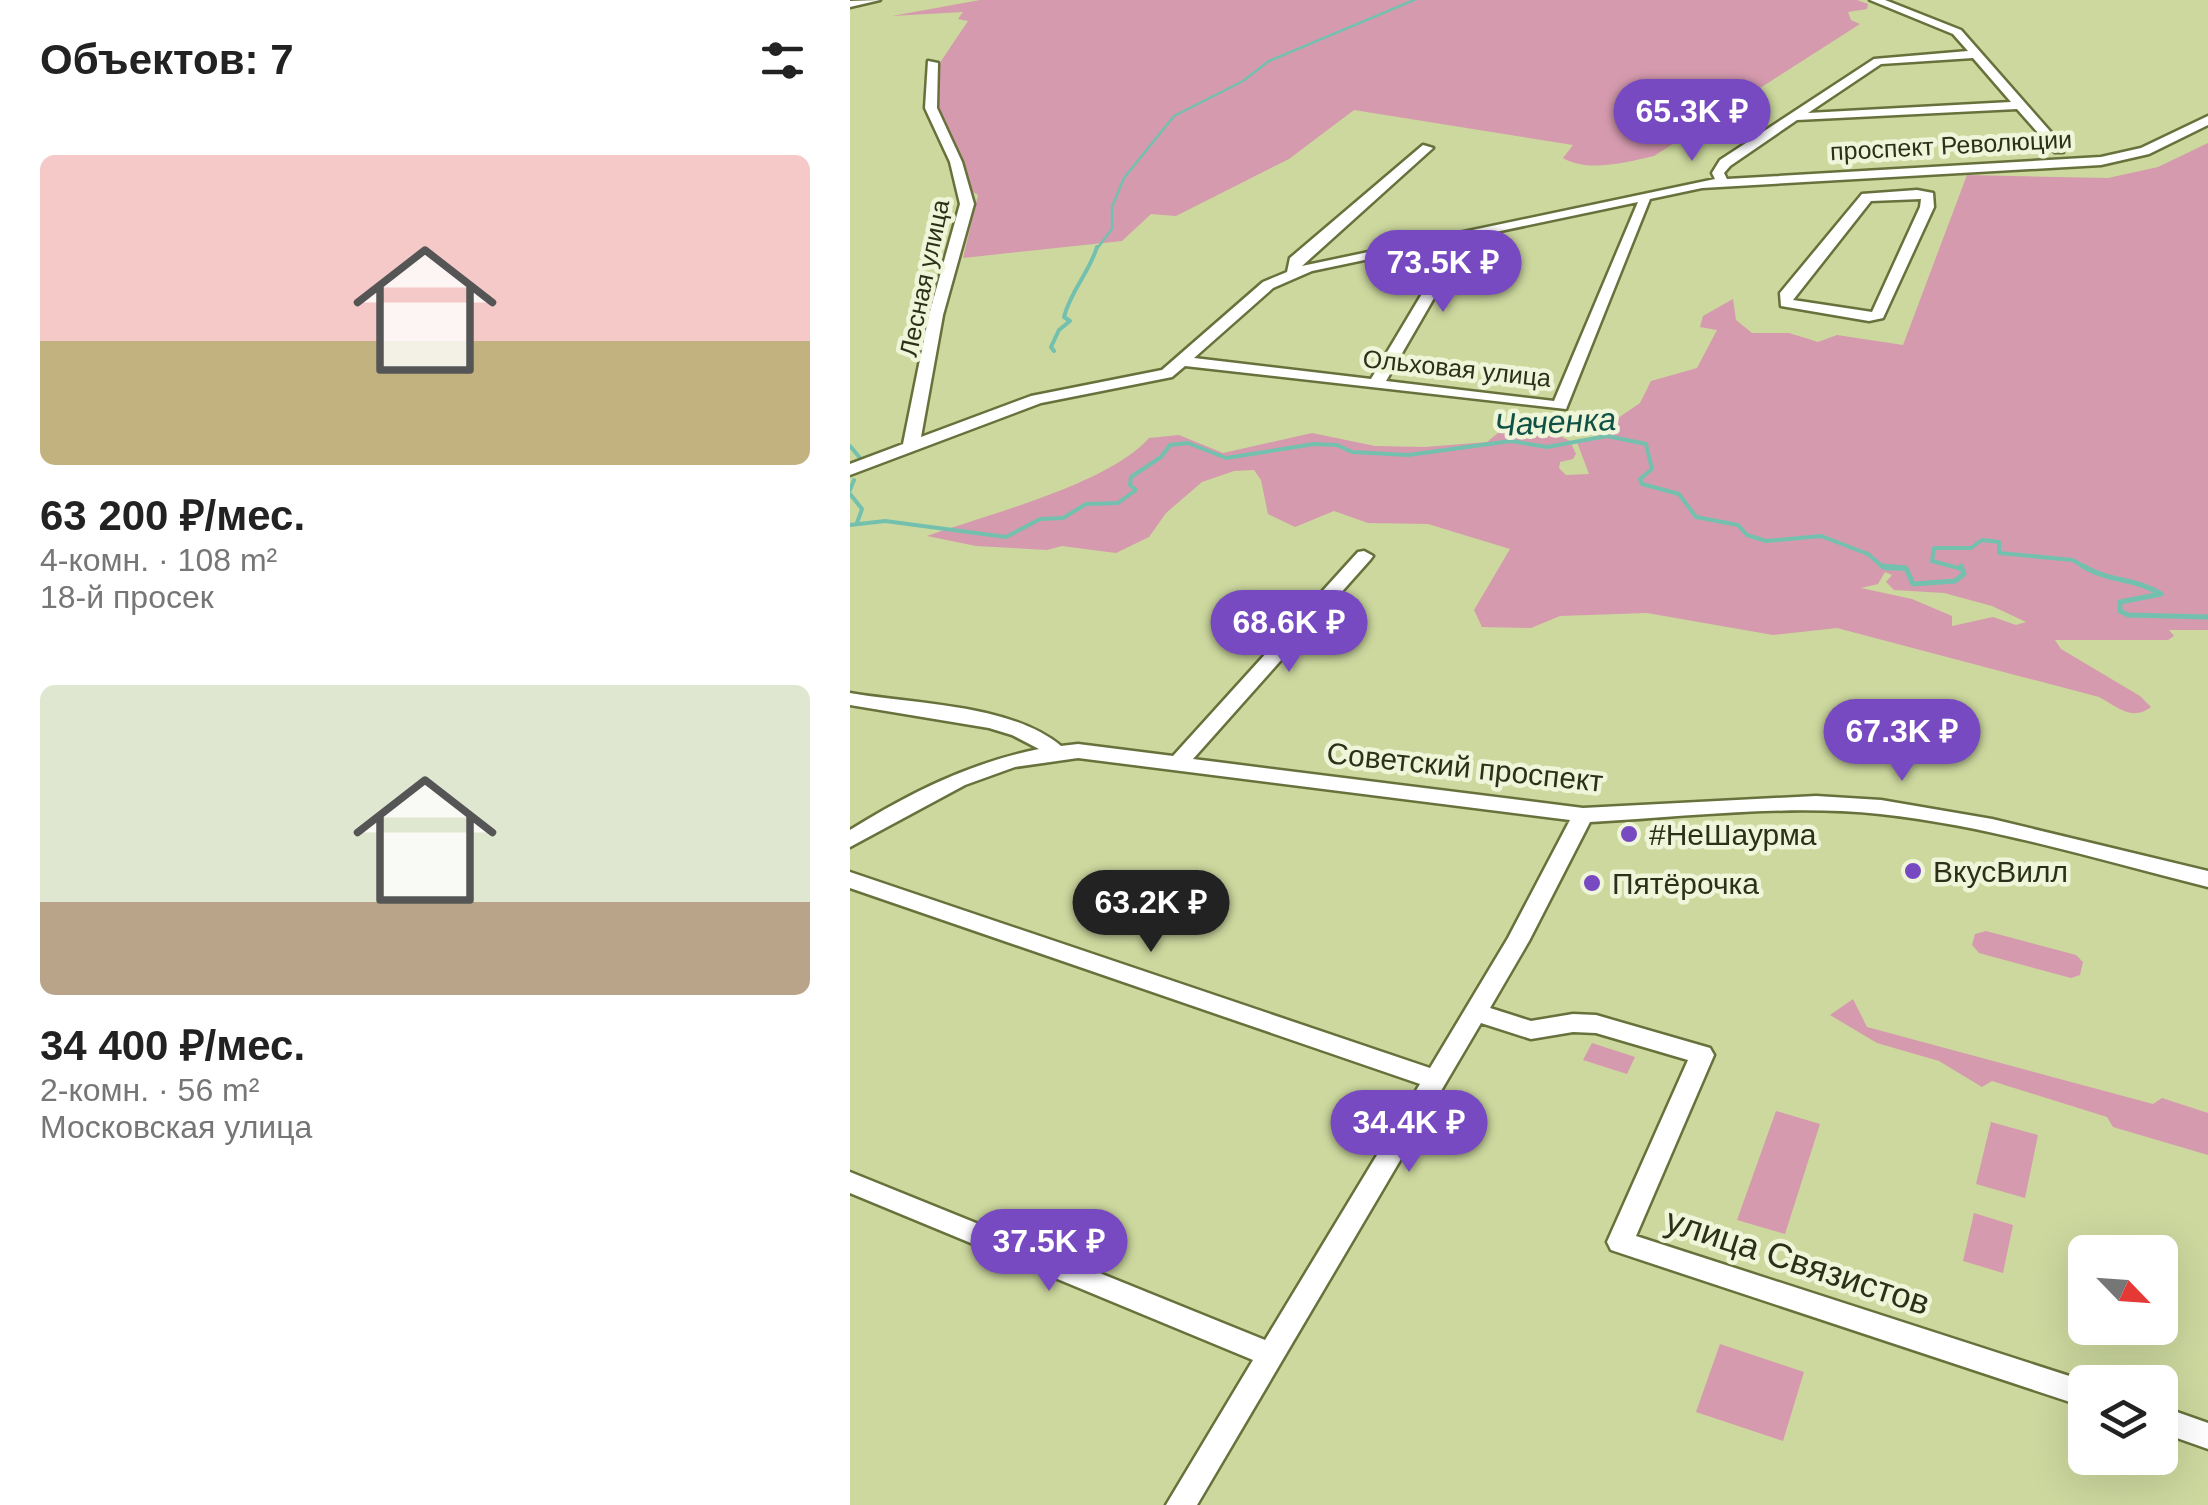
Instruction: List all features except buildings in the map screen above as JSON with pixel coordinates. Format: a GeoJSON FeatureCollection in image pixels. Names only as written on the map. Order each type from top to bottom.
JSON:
{"type":"FeatureCollection","features":[{"type":"Feature","properties":{"kind":"street"},"geometry":{"type":"LineString","coordinates":[[850,4],[874,0]]}},
{"type":"Feature","properties":{"kind":"street"},"geometry":{"type":"LineString","coordinates":[[1876,0],[1951,28],[2059,149]]}},
{"type":"Feature","properties":{"kind":"street"},"geometry":{"type":"LineString","coordinates":[[1723,182],[1718,173],[1721,167],[1878,61],[1976,54]]}},
{"type":"Feature","properties":{"kind":"street","name":"Лесная улица"},"geometry":{"type":"LineString","coordinates":[[910,447],[936,314],[967,204],[956,162],[931,108],[932,64]]}},
{"type":"Feature","properties":{"kind":"street"},"geometry":{"type":"LineString","coordinates":[[1793,117],[2020,106]]}},
{"type":"Feature","properties":{"kind":"street","name":"проспект Революции"},"geometry":{"type":"LineString","coordinates":[[850,470],[1037,399],[1154,378],[1184,361],[1268,285],[1294,272],[1723,182],[2101,161],[2144,150],[2206,121]]}},
{"type":"Feature","properties":{"kind":"street"},"geometry":{"type":"LineString","coordinates":[[1294,272],[1296,261],[1427,148]]}},
{"type":"Feature","properties":{"kind":"street","name":"Ольховая улица"},"geometry":{"type":"LineString","coordinates":[[1184,361],[1560,406],[1645,201],[1642,196]]}},
{"type":"Feature","properties":{"kind":"street"},"geometry":{"type":"LineString","coordinates":[[1928,196],[1878,315],[1869,317],[1786,302],[1785,296],[1804,275],[1867,198],[1928,196]]}},
{"type":"Feature","properties":{"kind":"street"},"geometry":{"type":"LineString","coordinates":[[1376,384],[1443,270],[1420,244]]}},
{"type":"Feature","properties":{"kind":"street"},"geometry":{"type":"LineString","coordinates":[[1180,761],[1364,556]]}},
{"type":"Feature","properties":{"kind":"street"},"geometry":{"type":"LineString","coordinates":[[850,699],[1018,730],[1048,743],[1055,752]]}},
{"type":"Feature","properties":{"kind":"street","name":"Советский проспект"},"geometry":{"type":"LineString","coordinates":[[850,840],[964,774],[1055,752],[1100,752],[1583,815],[1816,803],[1881,807],[1992,826],[2208,879]]}},
{"type":"Feature","properties":{"kind":"street"},"geometry":{"type":"LineString","coordinates":[[1181,1505],[1476,1012],[1583,815]]}},
{"type":"Feature","properties":{"kind":"street"},"geometry":{"type":"LineString","coordinates":[[850,880],[1434,1079]]}},
{"type":"Feature","properties":{"kind":"street","name":"улица Связистов"},"geometry":{"type":"LineString","coordinates":[[1476,1012],[1531,1030],[1596,1024],[1702,1056],[1620,1242],[2068,1388]]}},
{"type":"Feature","properties":{"kind":"street"},"geometry":{"type":"LineString","coordinates":[[850,1182],[1269,1354]]}},
{"type":"Feature","properties":{"kind":"street"},"geometry":{"type":"LineString","coordinates":[[2178,1425],[2208,1436]]}},
{"type":"Feature","properties":{"kind":"shaded area"},"geometry":{"type":"Polygon","coordinates":[[[980,0],[1857,0],[1868,4],[1867,9],[1848,12],[1851,20],[1860,24],[1654,156],[1608,165],[1584,165],[1563,158],[1573,145],[1354,110],[1289,159],[1176,216],[1151,214],[1122,241],[963,258],[978,195],[971,191],[939,107],[935,70],[968,21],[958,19],[963,12],[892,16],[980,0]]]}},
{"type":"Feature","properties":{"kind":"shaded area"},"geometry":{"type":"Polygon","coordinates":[[[2208,143],[2208,630],[2169,630],[2174,636],[2168,640],[2055,640],[2061,649],[2140,696],[2151,707],[2144,711],[2131,713],[2099,697],[1837,628],[1773,635],[1647,613],[1560,616],[1531,628],[1482,627],[1474,610],[1510,549],[1428,524],[1368,523],[1334,511],[1295,527],[1268,514],[1261,480],[1254,470],[1234,471],[1202,482],[1166,513],[1149,537],[1116,553],[1062,546],[1047,550],[976,546],[927,536],[1077,484],[1130,455],[1149,438],[1179,435],[1223,453],[1312,433],[1375,446],[1425,447],[1487,442],[1498,433],[1524,429],[1552,432],[1570,441],[1576,454],[1573,459],[1560,462],[1559,468],[1566,475],[1589,474],[1577,442],[1615,430],[1615,420],[1640,403],[1651,381],[1697,368],[1717,330],[1700,327],[1703,316],[1733,299],[1736,320],[1752,333],[1789,333],[1818,342],[1837,335],[1903,345],[1967,175],[2108,178],[2158,167],[2208,143]],[[1885,572],[1878,584],[1861,588],[1912,599],[1952,616],[1952,626],[1993,617],[2016,625],[2026,622],[1992,606],[1944,593],[1894,590],[1886,582],[1892,575],[1885,572]]]}},
{"type":"Feature","properties":{"kind":"shaded area"},"geometry":{"type":"Polygon","coordinates":[[[1986,931],[2076,955],[2083,962],[2080,975],[2071,978],[1979,953],[1972,945],[1975,934],[1986,931]]]}},
{"type":"Feature","properties":{"kind":"shaded area"},"geometry":{"type":"Polygon","coordinates":[[[1853,999],[1867,1027],[2153,1104],[2162,1098],[2208,1113],[2208,1155],[2113,1127],[2107,1117],[1992,1081],[1982,1087],[1939,1061],[1877,1043],[1830,1015],[1853,999]]]}},
{"type":"Feature","properties":{"kind":"shaded area"},"geometry":{"type":"Polygon","coordinates":[[[1592,1043],[1635,1057],[1627,1074],[1583,1060],[1592,1043]]]}},
{"type":"Feature","properties":{"kind":"shaded area"},"geometry":{"type":"Polygon","coordinates":[[[1776,1111],[1820,1124],[1785,1234],[1737,1220],[1776,1111]]]}},
{"type":"Feature","properties":{"kind":"shaded area"},"geometry":{"type":"Polygon","coordinates":[[[1991,1122],[2038,1135],[2025,1198],[1976,1184],[1991,1122]]]}},
{"type":"Feature","properties":{"kind":"shaded area"},"geometry":{"type":"Polygon","coordinates":[[[1974,1213],[2013,1225],[2003,1273],[1963,1261],[1974,1213]]]}},
{"type":"Feature","properties":{"kind":"shaded area"},"geometry":{"type":"Polygon","coordinates":[[[1720,1344],[1804,1372],[1783,1441],[1696,1412],[1720,1344]]]}},
{"type":"Feature","properties":{"kind":"waterway"},"geometry":{"type":"LineString","coordinates":[[1096,250],[1112,229],[1112,207],[1124,178],[1174,116],[1243,81],[1269,61],[1414,0]]}},
{"type":"Feature","properties":{"kind":"waterway"},"geometry":{"type":"LineString","coordinates":[[1054,351],[1051,347],[1059,330],[1070,321],[1064,317],[1067,307],[1097,247]]}},
{"type":"Feature","properties":{"kind":"waterway","name":"Чаченка"},"geometry":{"type":"LineString","coordinates":[[850,525],[885,521],[1006,537],[1040,519],[1063,518],[1086,504],[1118,503],[1136,490],[1130,485],[1131,477],[1161,457],[1170,445],[1188,443],[1226,458],[1314,444],[1337,445],[1352,452],[1408,455],[1511,441],[1547,447],[1607,436],[1646,444],[1652,469],[1640,479],[1642,484],[1679,494],[1696,517],[1738,525],[1747,535],[1766,541],[1821,536],[1868,554],[1884,568],[1906,569]]}},
{"type":"Feature","properties":{"kind":"waterway"},"geometry":{"type":"LineString","coordinates":[[850,446],[860,458]]}},
{"type":"Feature","properties":{"kind":"waterway"},"geometry":{"type":"LineString","coordinates":[[850,490],[854,480]]}},
{"type":"Feature","properties":{"kind":"waterway"},"geometry":{"type":"LineString","coordinates":[[850,494],[862,509],[857,523]]}},
{"type":"Feature","properties":{"kind":"waterway","name":"Чаченка"},"geometry":{"type":"LineString","coordinates":[[1962,569],[1932,561],[1934,548],[1971,548],[1982,540],[1999,542],[1999,553],[2073,560],[2087,569]]}},
{"type":"Feature","properties":{"kind":"waterway","name":"Чаченка"},"geometry":{"type":"LineString","coordinates":[[1882,566],[1906,568],[1913,584],[1955,581],[1964,574],[1961,566]]}},
{"type":"Feature","properties":{"kind":"waterway","name":"Чаченка"},"geometry":{"type":"LineString","coordinates":[[2083,566],[2161,594],[2120,602],[2120,611],[2128,615],[2208,617]]}},
{"type":"Feature","properties":{"kind":"place","name":"#НеШаурма"},"geometry":{"type":"Point","coordinates":[1629,834]}},
{"type":"Feature","properties":{"kind":"place","name":"ВкусВилл"},"geometry":{"type":"Point","coordinates":[1913,871]}},
{"type":"Feature","properties":{"kind":"place","name":"Пятёрочка"},"geometry":{"type":"Point","coordinates":[1592,883]}}]}
